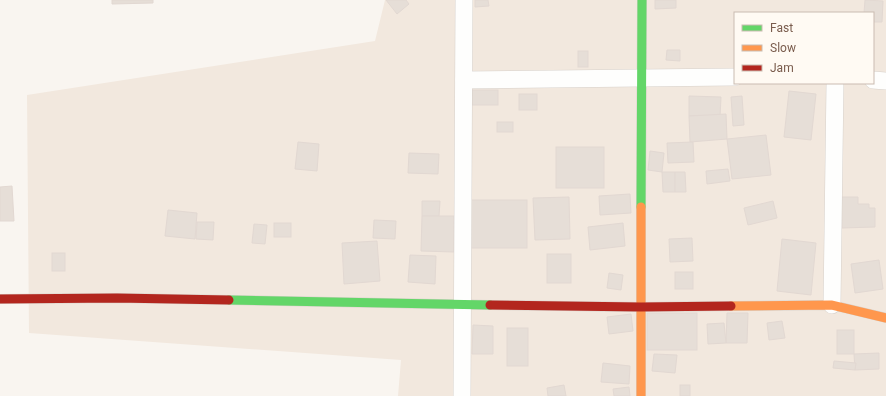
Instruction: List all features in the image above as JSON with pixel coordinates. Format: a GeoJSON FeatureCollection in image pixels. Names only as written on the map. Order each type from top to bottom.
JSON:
{"type":"FeatureCollection","features":[{"type":"Feature","properties":{"kind":"street"},"geometry":{"type":"LineString","coordinates":[[462,396],[464,0]]}},
{"type":"Feature","properties":{"kind":"street"},"geometry":{"type":"LineString","coordinates":[[641,396],[642,0]]}},
{"type":"Feature","properties":{"kind":"street"},"geometry":{"type":"LineString","coordinates":[[464,80],[734,77]]}},
{"type":"Feature","properties":{"kind":"street"},"geometry":{"type":"LineString","coordinates":[[874,80],[886,81]]}},
{"type":"Feature","properties":{"kind":"street"},"geometry":{"type":"LineString","coordinates":[[832,305],[835,84]]}},
{"type":"Feature","properties":{"kind":"street"},"geometry":{"type":"LineString","coordinates":[[0,299],[125,299],[641,307],[832,305],[886,318]]}},
{"type":"Feature","properties":{"kind":"shaded area"},"geometry":{"type":"Polygon","coordinates":[[[385,0],[886,0],[886,396],[398,396],[401,360],[29,333],[27,95],[375,41],[385,0]]]}},
{"type":"Feature","properties":{"kind":"building"},"geometry":{"type":"Polygon","coordinates":[[[112,0],[153,0],[153,3],[112,4],[112,0]]]}},
{"type":"Feature","properties":{"kind":"building"},"geometry":{"type":"Polygon","coordinates":[[[386,0],[406,0],[409,4],[397,14],[386,0]]]}},
{"type":"Feature","properties":{"kind":"building"},"geometry":{"type":"Polygon","coordinates":[[[475,0],[488,0],[489,6],[475,7],[475,0]]]}},
{"type":"Feature","properties":{"kind":"building"},"geometry":{"type":"Polygon","coordinates":[[[655,0],[676,0],[676,8],[655,9],[655,0]]]}},
{"type":"Feature","properties":{"kind":"building"},"geometry":{"type":"Polygon","coordinates":[[[865,0],[883,1],[882,22],[874,22],[874,12],[864,12],[865,0]]]}},
{"type":"Feature","properties":{"kind":"building"},"geometry":{"type":"Polygon","coordinates":[[[667,50],[680,50],[680,61],[666,60],[667,50]]]}},
{"type":"Feature","properties":{"kind":"building"},"geometry":{"type":"Polygon","coordinates":[[[578,51],[588,51],[588,67],[578,67],[578,51]]]}},
{"type":"Feature","properties":{"kind":"building"},"geometry":{"type":"Polygon","coordinates":[[[472,90],[498,90],[498,105],[472,105],[472,90]]]}},
{"type":"Feature","properties":{"kind":"building"},"geometry":{"type":"Polygon","coordinates":[[[789,91],[816,94],[811,140],[784,137],[789,91]]]}},
{"type":"Feature","properties":{"kind":"building"},"geometry":{"type":"Polygon","coordinates":[[[519,94],[537,94],[537,110],[519,110],[519,94]]]}},
{"type":"Feature","properties":{"kind":"building"},"geometry":{"type":"Polygon","coordinates":[[[689,96],[721,97],[720,117],[689,116],[689,96]]]}},
{"type":"Feature","properties":{"kind":"building"},"geometry":{"type":"Polygon","coordinates":[[[742,96],[744,125],[733,126],[731,97],[742,96]]]}},
{"type":"Feature","properties":{"kind":"building"},"geometry":{"type":"Polygon","coordinates":[[[726,114],[727,139],[690,142],[689,116],[726,114]]]}},
{"type":"Feature","properties":{"kind":"building"},"geometry":{"type":"Polygon","coordinates":[[[497,122],[513,122],[513,132],[497,132],[497,122]]]}},
{"type":"Feature","properties":{"kind":"building"},"geometry":{"type":"Polygon","coordinates":[[[766,135],[771,175],[732,179],[727,139],[766,135]]]}},
{"type":"Feature","properties":{"kind":"building"},"geometry":{"type":"Polygon","coordinates":[[[298,142],[319,144],[317,171],[295,169],[298,142]]]}},
{"type":"Feature","properties":{"kind":"building"},"geometry":{"type":"Polygon","coordinates":[[[693,142],[694,162],[668,163],[667,143],[693,142]]]}},
{"type":"Feature","properties":{"kind":"building"},"geometry":{"type":"Polygon","coordinates":[[[556,147],[604,147],[604,188],[556,188],[556,147]]]}},
{"type":"Feature","properties":{"kind":"building"},"geometry":{"type":"Polygon","coordinates":[[[650,151],[664,153],[662,172],[648,170],[650,151]]]}},
{"type":"Feature","properties":{"kind":"building"},"geometry":{"type":"Polygon","coordinates":[[[409,153],[439,154],[438,174],[408,173],[409,153]]]}},
{"type":"Feature","properties":{"kind":"building"},"geometry":{"type":"Polygon","coordinates":[[[728,169],[730,181],[707,184],[706,171],[728,169]]]}},
{"type":"Feature","properties":{"kind":"building"},"geometry":{"type":"Polygon","coordinates":[[[662,172],[675,172],[675,192],[663,192],[662,172]]]}},
{"type":"Feature","properties":{"kind":"building"},"geometry":{"type":"Polygon","coordinates":[[[675,172],[685,172],[686,192],[675,192],[675,172]]]}},
{"type":"Feature","properties":{"kind":"building"},"geometry":{"type":"Polygon","coordinates":[[[12,186],[14,221],[0,221],[0,187],[12,186]]]}},
{"type":"Feature","properties":{"kind":"building"},"geometry":{"type":"Polygon","coordinates":[[[630,194],[631,213],[600,215],[599,196],[630,194]]]}},
{"type":"Feature","properties":{"kind":"building"},"geometry":{"type":"Polygon","coordinates":[[[569,197],[570,239],[535,240],[533,198],[569,197]]]}},
{"type":"Feature","properties":{"kind":"building"},"geometry":{"type":"Polygon","coordinates":[[[841,197],[858,197],[858,204],[869,204],[869,208],[875,208],[875,227],[842,228],[841,197]]]}},
{"type":"Feature","properties":{"kind":"building"},"geometry":{"type":"Polygon","coordinates":[[[469,200],[527,200],[527,248],[469,248],[469,200]]]}},
{"type":"Feature","properties":{"kind":"building"},"geometry":{"type":"Polygon","coordinates":[[[422,201],[440,201],[439,216],[422,216],[422,201]]]}},
{"type":"Feature","properties":{"kind":"building"},"geometry":{"type":"Polygon","coordinates":[[[773,201],[777,218],[748,225],[744,208],[773,201]]]}},
{"type":"Feature","properties":{"kind":"building"},"geometry":{"type":"Polygon","coordinates":[[[168,210],[197,213],[195,239],[165,236],[168,210]]]}},
{"type":"Feature","properties":{"kind":"building"},"geometry":{"type":"Polygon","coordinates":[[[422,216],[454,216],[454,252],[421,251],[422,216]]]}},
{"type":"Feature","properties":{"kind":"building"},"geometry":{"type":"Polygon","coordinates":[[[374,220],[396,221],[395,239],[373,238],[374,220]]]}},
{"type":"Feature","properties":{"kind":"building"},"geometry":{"type":"Polygon","coordinates":[[[197,222],[214,222],[213,240],[196,239],[197,222]]]}},
{"type":"Feature","properties":{"kind":"building"},"geometry":{"type":"Polygon","coordinates":[[[274,223],[291,223],[291,237],[274,237],[274,223]]]}},
{"type":"Feature","properties":{"kind":"building"},"geometry":{"type":"Polygon","coordinates":[[[623,223],[625,246],[590,250],[588,227],[623,223]]]}},
{"type":"Feature","properties":{"kind":"building"},"geometry":{"type":"Polygon","coordinates":[[[254,224],[267,225],[265,244],[252,243],[254,224]]]}},
{"type":"Feature","properties":{"kind":"building"},"geometry":{"type":"Polygon","coordinates":[[[692,238],[693,261],[670,262],[669,239],[692,238]]]}},
{"type":"Feature","properties":{"kind":"building"},"geometry":{"type":"Polygon","coordinates":[[[782,239],[816,243],[811,295],[777,291],[782,239]]]}},
{"type":"Feature","properties":{"kind":"building"},"geometry":{"type":"Polygon","coordinates":[[[377,241],[380,281],[344,284],[342,243],[377,241]]]}},
{"type":"Feature","properties":{"kind":"building"},"geometry":{"type":"Polygon","coordinates":[[[52,253],[65,253],[65,271],[52,271],[52,253]]]}},
{"type":"Feature","properties":{"kind":"building"},"geometry":{"type":"Polygon","coordinates":[[[547,254],[571,254],[571,283],[547,283],[547,254]]]}},
{"type":"Feature","properties":{"kind":"building"},"geometry":{"type":"Polygon","coordinates":[[[410,255],[436,256],[435,284],[408,282],[410,255]]]}},
{"type":"Feature","properties":{"kind":"building"},"geometry":{"type":"Polygon","coordinates":[[[879,260],[883,289],[855,293],[851,264],[879,260]]]}},
{"type":"Feature","properties":{"kind":"building"},"geometry":{"type":"Polygon","coordinates":[[[675,272],[693,272],[693,289],[675,289],[675,272]]]}},
{"type":"Feature","properties":{"kind":"building"},"geometry":{"type":"Polygon","coordinates":[[[609,273],[623,275],[621,290],[607,288],[609,273]]]}},
{"type":"Feature","properties":{"kind":"building"},"geometry":{"type":"Polygon","coordinates":[[[647,313],[697,313],[697,350],[647,350],[647,313]]]}},
{"type":"Feature","properties":{"kind":"building"},"geometry":{"type":"Polygon","coordinates":[[[727,313],[748,313],[747,343],[726,343],[727,313]]]}},
{"type":"Feature","properties":{"kind":"building"},"geometry":{"type":"Polygon","coordinates":[[[631,314],[633,331],[609,334],[607,317],[631,314]]]}},
{"type":"Feature","properties":{"kind":"building"},"geometry":{"type":"Polygon","coordinates":[[[782,321],[785,338],[769,340],[767,323],[782,321]]]}},
{"type":"Feature","properties":{"kind":"building"},"geometry":{"type":"Polygon","coordinates":[[[724,323],[726,343],[708,344],[707,324],[724,323]]]}},
{"type":"Feature","properties":{"kind":"building"},"geometry":{"type":"Polygon","coordinates":[[[473,325],[493,326],[493,354],[472,354],[473,325]]]}},
{"type":"Feature","properties":{"kind":"building"},"geometry":{"type":"Polygon","coordinates":[[[507,328],[528,328],[528,366],[507,366],[507,328]]]}},
{"type":"Feature","properties":{"kind":"building"},"geometry":{"type":"Polygon","coordinates":[[[837,330],[854,330],[854,354],[837,354],[837,330]]]}},
{"type":"Feature","properties":{"kind":"building"},"geometry":{"type":"Polygon","coordinates":[[[879,353],[879,369],[855,370],[854,354],[879,353]]]}},
{"type":"Feature","properties":{"kind":"building"},"geometry":{"type":"Polygon","coordinates":[[[654,354],[677,355],[675,373],[652,371],[654,354]]]}},
{"type":"Feature","properties":{"kind":"building"},"geometry":{"type":"Polygon","coordinates":[[[834,361],[856,363],[855,370],[833,368],[834,361]]]}},
{"type":"Feature","properties":{"kind":"building"},"geometry":{"type":"Polygon","coordinates":[[[603,363],[630,366],[629,384],[601,382],[603,363]]]}},
{"type":"Feature","properties":{"kind":"building"},"geometry":{"type":"Polygon","coordinates":[[[564,385],[566,396],[548,396],[547,388],[564,385]]]}},
{"type":"Feature","properties":{"kind":"building"},"geometry":{"type":"Polygon","coordinates":[[[680,385],[690,385],[690,396],[680,396],[680,385]]]}},
{"type":"Feature","properties":{"kind":"building"},"geometry":{"type":"Polygon","coordinates":[[[629,387],[630,396],[614,396],[613,389],[629,387]]]}},
{"type":"Feature","properties":{"kind":"traffic: fast"},"geometry":{"type":"LineString","coordinates":[[641,207],[642,0]]}},
{"type":"Feature","properties":{"kind":"traffic: fast"},"geometry":{"type":"LineString","coordinates":[[229,300],[490,305]]}},
{"type":"Feature","properties":{"kind":"traffic: slow"},"geometry":{"type":"LineString","coordinates":[[641,207],[641,396]]}},
{"type":"Feature","properties":{"kind":"traffic: slow"},"geometry":{"type":"LineString","coordinates":[[731,306],[832,305],[886,318]]}},
{"type":"Feature","properties":{"kind":"traffic: jam"},"geometry":{"type":"LineString","coordinates":[[0,299],[117,298],[229,300]]}},
{"type":"Feature","properties":{"kind":"traffic: jam"},"geometry":{"type":"LineString","coordinates":[[490,305],[641,307],[731,306]]}}]}
